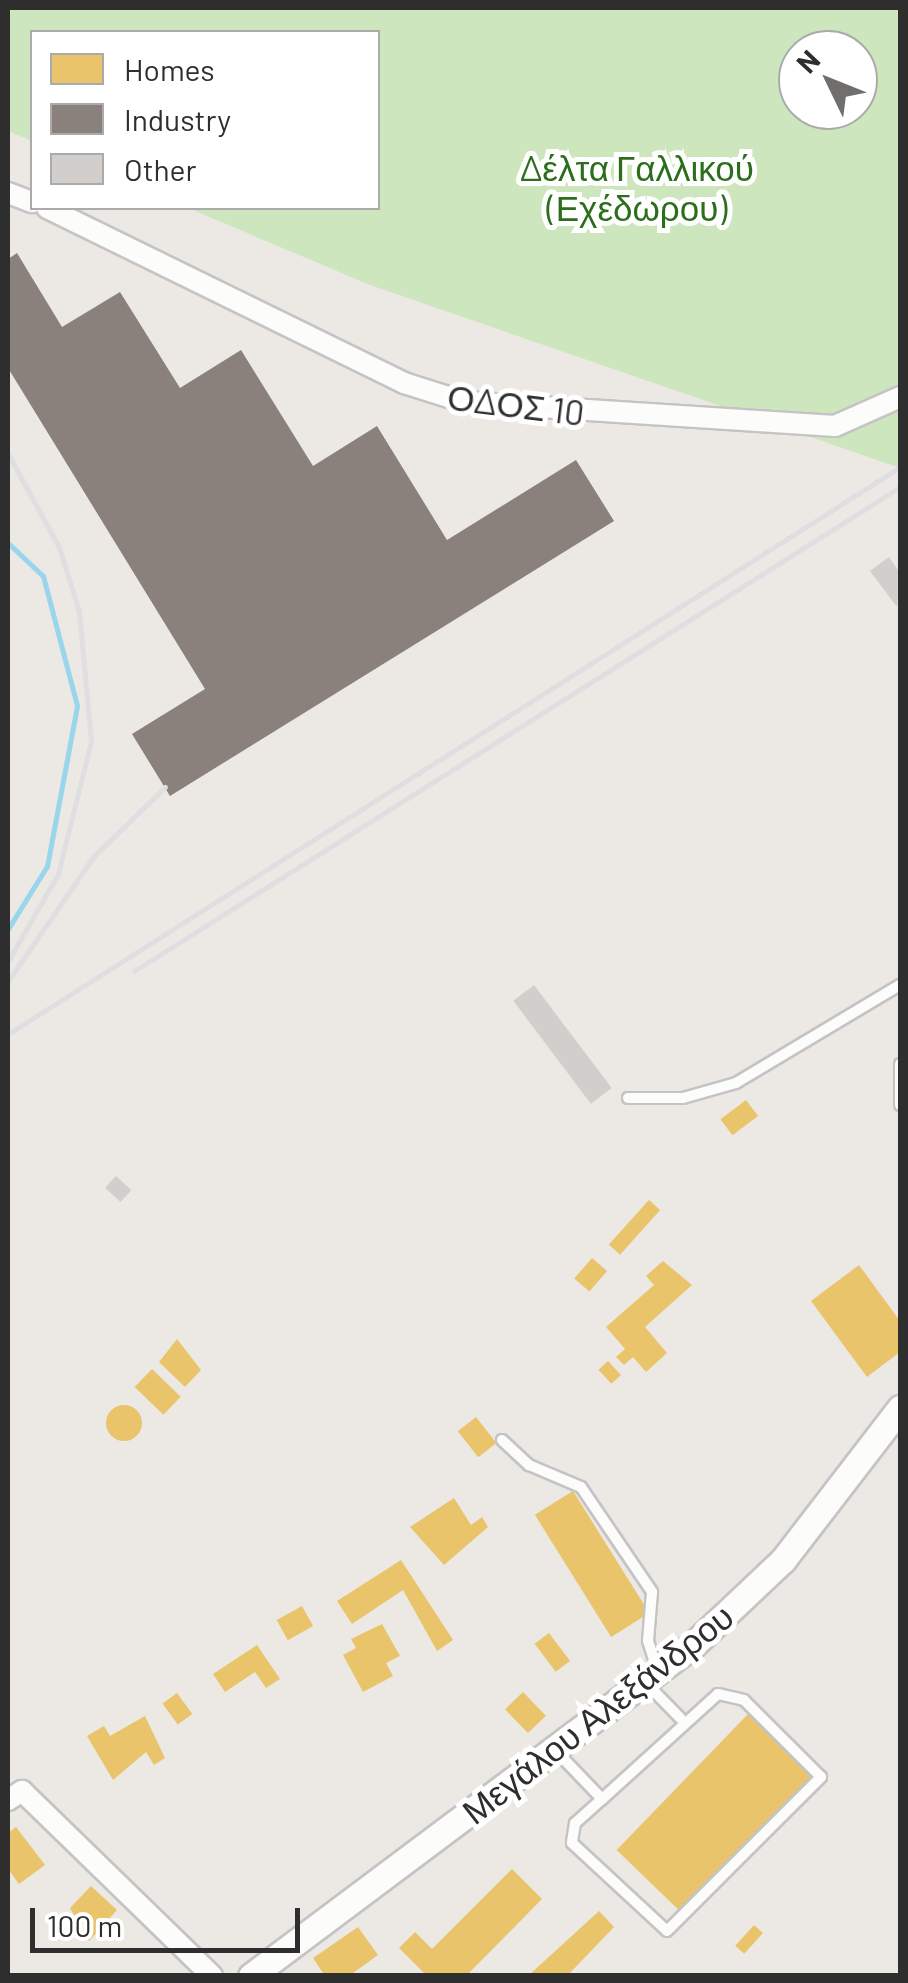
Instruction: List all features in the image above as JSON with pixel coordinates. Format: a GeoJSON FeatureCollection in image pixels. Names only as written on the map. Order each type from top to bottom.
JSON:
{"type":"FeatureCollection","features":[{"type":"Feature","properties":{"kind":"street","name":"ΟΔΟΣ 10"},"geometry":{"type":"LineString","coordinates":[[52,210],[404,383],[464,402],[822,426],[857,422],[900,398]]}},
{"type":"Feature","properties":{"kind":"street","name":"Μεγάλου Αλεξάνδρου"},"geometry":{"type":"LineString","coordinates":[[252,1976],[652,1677],[783,1560],[900,1409]]}},
{"type":"Feature","properties":{"kind":"street"},"geometry":{"type":"LineString","coordinates":[[15,1795],[212,1976]]}},
{"type":"Feature","properties":{"kind":"lane"},"geometry":{"type":"LineString","coordinates":[[628,1098],[683,1098],[736,1083],[900,985]]}},
{"type":"Feature","properties":{"kind":"lane"},"geometry":{"type":"LineString","coordinates":[[900,1064],[900,1105]]}},
{"type":"Feature","properties":{"kind":"lane"},"geometry":{"type":"LineString","coordinates":[[502,1440],[529,1464],[581,1488],[652,1592],[648,1642],[652,1677],[681,1719]]}},
{"type":"Feature","properties":{"kind":"lane"},"geometry":{"type":"LineString","coordinates":[[706,1696],[744,1700],[808,1754],[820,1787],[667,1931],[572,1843],[575,1823],[602,1798],[706,1696]]}},
{"type":"Feature","properties":{"kind":"lane"},"geometry":{"type":"LineString","coordinates":[[554,1750],[602,1798]]}},
{"type":"Feature","properties":{"kind":"green space","name":"Δέλτα Γαλλικού (Εχέδωρου)"},"geometry":{"type":"Polygon","coordinates":[[[8,8],[900,8],[900,468],[370,285],[193,210],[380,210],[380,30],[30,30],[30,140],[8,131],[8,8]]]}},
{"type":"Feature","properties":{"kind":"building: Homes"},"geometry":{"type":"Polygon","coordinates":[[[746,1100],[758,1116],[732,1135],[720,1119],[746,1100]]]}},
{"type":"Feature","properties":{"kind":"building: Homes"},"geometry":{"type":"Polygon","coordinates":[[[649,1200],[660,1210],[620,1255],[609,1245],[649,1200]]]}},
{"type":"Feature","properties":{"kind":"building: Homes"},"geometry":{"type":"Polygon","coordinates":[[[592,1258],[607,1271],[589,1291],[574,1278],[592,1258]]]}},
{"type":"Feature","properties":{"kind":"building: Homes"},"geometry":{"type":"Polygon","coordinates":[[[663,1261],[692,1285],[645,1327],[667,1353],[646,1372],[633,1357],[624,1365],[616,1357],[625,1349],[606,1327],[654,1285],[646,1276],[663,1261]]]}},
{"type":"Feature","properties":{"kind":"building: Homes"},"geometry":{"type":"Polygon","coordinates":[[[859,1265],[900,1321],[900,1352],[867,1377],[811,1301],[859,1265]]]}},
{"type":"Feature","properties":{"kind":"building: Homes"},"geometry":{"type":"Polygon","coordinates":[[[177,1339],[201,1370],[185,1387],[159,1362],[177,1339]]]}},
{"type":"Feature","properties":{"kind":"building: Homes"},"geometry":{"type":"Polygon","coordinates":[[[608,1361],[621,1375],[611,1384],[598,1370],[608,1361]]]}},
{"type":"Feature","properties":{"kind":"building: Homes"},"geometry":{"type":"Polygon","coordinates":[[[152,1369],[181,1397],[163,1415],[135,1387],[152,1369]]]}},
{"type":"Feature","properties":{"kind":"building: Homes"},"geometry":{"type":"Polygon","coordinates":[[[124,1405],[137,1410],[142,1423],[137,1436],[124,1441],[111,1436],[106,1423],[111,1410],[124,1405]]]}},
{"type":"Feature","properties":{"kind":"building: Homes"},"geometry":{"type":"Polygon","coordinates":[[[476,1417],[496,1443],[478,1457],[458,1431],[476,1417]]]}},
{"type":"Feature","properties":{"kind":"building: Homes"},"geometry":{"type":"Polygon","coordinates":[[[573,1491],[649,1613],[611,1637],[535,1515],[573,1491]]]}},
{"type":"Feature","properties":{"kind":"building: Homes"},"geometry":{"type":"Polygon","coordinates":[[[454,1498],[471,1525],[482,1517],[488,1527],[444,1565],[410,1527],[454,1498]]]}},
{"type":"Feature","properties":{"kind":"building: Homes"},"geometry":{"type":"Polygon","coordinates":[[[401,1560],[453,1640],[437,1651],[403,1590],[352,1624],[337,1601],[401,1560]]]}},
{"type":"Feature","properties":{"kind":"building: Homes"},"geometry":{"type":"Polygon","coordinates":[[[302,1606],[313,1626],[288,1640],[277,1620],[302,1606]]]}},
{"type":"Feature","properties":{"kind":"building: Homes"},"geometry":{"type":"Polygon","coordinates":[[[382,1624],[400,1656],[386,1663],[393,1676],[363,1692],[343,1655],[356,1648],[351,1639],[382,1624]]]}},
{"type":"Feature","properties":{"kind":"building: Homes"},"geometry":{"type":"Polygon","coordinates":[[[549,1633],[570,1661],[556,1672],[535,1644],[549,1633]]]}},
{"type":"Feature","properties":{"kind":"building: Homes"},"geometry":{"type":"Polygon","coordinates":[[[257,1645],[280,1679],[266,1688],[255,1672],[225,1692],[213,1674],[257,1645]]]}},
{"type":"Feature","properties":{"kind":"building: Homes"},"geometry":{"type":"Polygon","coordinates":[[[523,1692],[546,1716],[528,1733],[505,1709],[523,1692]]]}},
{"type":"Feature","properties":{"kind":"building: Homes"},"geometry":{"type":"Polygon","coordinates":[[[177,1693],[192,1714],[178,1725],[162,1704],[177,1693]]]}},
{"type":"Feature","properties":{"kind":"building: Homes"},"geometry":{"type":"Polygon","coordinates":[[[750,1712],[818,1778],[685,1916],[617,1850],[750,1712]]]}},
{"type":"Feature","properties":{"kind":"building: Homes"},"geometry":{"type":"Polygon","coordinates":[[[145,1716],[165,1758],[154,1765],[146,1752],[113,1780],[87,1736],[104,1726],[110,1736],[145,1716]]]}},
{"type":"Feature","properties":{"kind":"building: Homes"},"geometry":{"type":"Polygon","coordinates":[[[16,1827],[45,1865],[19,1884],[8,1869],[8,1833],[16,1827]]]}},
{"type":"Feature","properties":{"kind":"building: Homes"},"geometry":{"type":"Polygon","coordinates":[[[512,1869],[542,1899],[466,1976],[427,1976],[399,1948],[415,1932],[432,1949],[512,1869]]]}},
{"type":"Feature","properties":{"kind":"building: Homes"},"geometry":{"type":"Polygon","coordinates":[[[91,1886],[117,1910],[89,1941],[70,1908],[91,1886]]]}},
{"type":"Feature","properties":{"kind":"building: Homes"},"geometry":{"type":"Polygon","coordinates":[[[599,1911],[614,1927],[567,1976],[528,1976],[599,1911]]]}},
{"type":"Feature","properties":{"kind":"building: Homes"},"geometry":{"type":"Polygon","coordinates":[[[754,1925],[763,1933],[744,1954],[735,1946],[754,1925]]]}},
{"type":"Feature","properties":{"kind":"building: Homes"},"geometry":{"type":"Polygon","coordinates":[[[358,1927],[378,1955],[349,1976],[325,1976],[313,1958],[358,1927]]]}},
{"type":"Feature","properties":{"kind":"building: Industry"},"geometry":{"type":"Polygon","coordinates":[[[17,253],[62,327],[120,292],[180,388],[241,350],[313,466],[377,426],[447,540],[576,460],[614,521],[170,796],[132,734],[205,689],[8,368],[8,259],[17,253]]]}},
{"type":"Feature","properties":{"kind":"building: Other"},"geometry":{"type":"Polygon","coordinates":[[[889,557],[900,573],[897,607],[870,571],[889,557]]]}},
{"type":"Feature","properties":{"kind":"building: Other"},"geometry":{"type":"Polygon","coordinates":[[[534,985],[612,1088],[591,1104],[513,1001],[534,985]]]}},
{"type":"Feature","properties":{"kind":"building: Other"},"geometry":{"type":"Polygon","coordinates":[[[116,1176],[131,1190],[120,1202],[105,1188],[116,1176]]]}},
{"type":"Feature","properties":{"kind":"waterway"},"geometry":{"type":"LineString","coordinates":[[8,543],[43,576],[77,706],[47,866],[8,929]]}},
{"type":"Feature","properties":{"kind":"railway"},"geometry":{"type":"LineString","coordinates":[[8,454],[59,547],[79,611],[91,741],[58,874],[8,961]]}},
{"type":"Feature","properties":{"kind":"railway"},"geometry":{"type":"LineString","coordinates":[[8,1034],[900,467]]}},
{"type":"Feature","properties":{"kind":"railway"},"geometry":{"type":"LineString","coordinates":[[134,971],[900,487]]}},
{"type":"Feature","properties":{"kind":"railway"},"geometry":{"type":"LineString","coordinates":[[8,981],[94,856],[165,787]]}}]}
